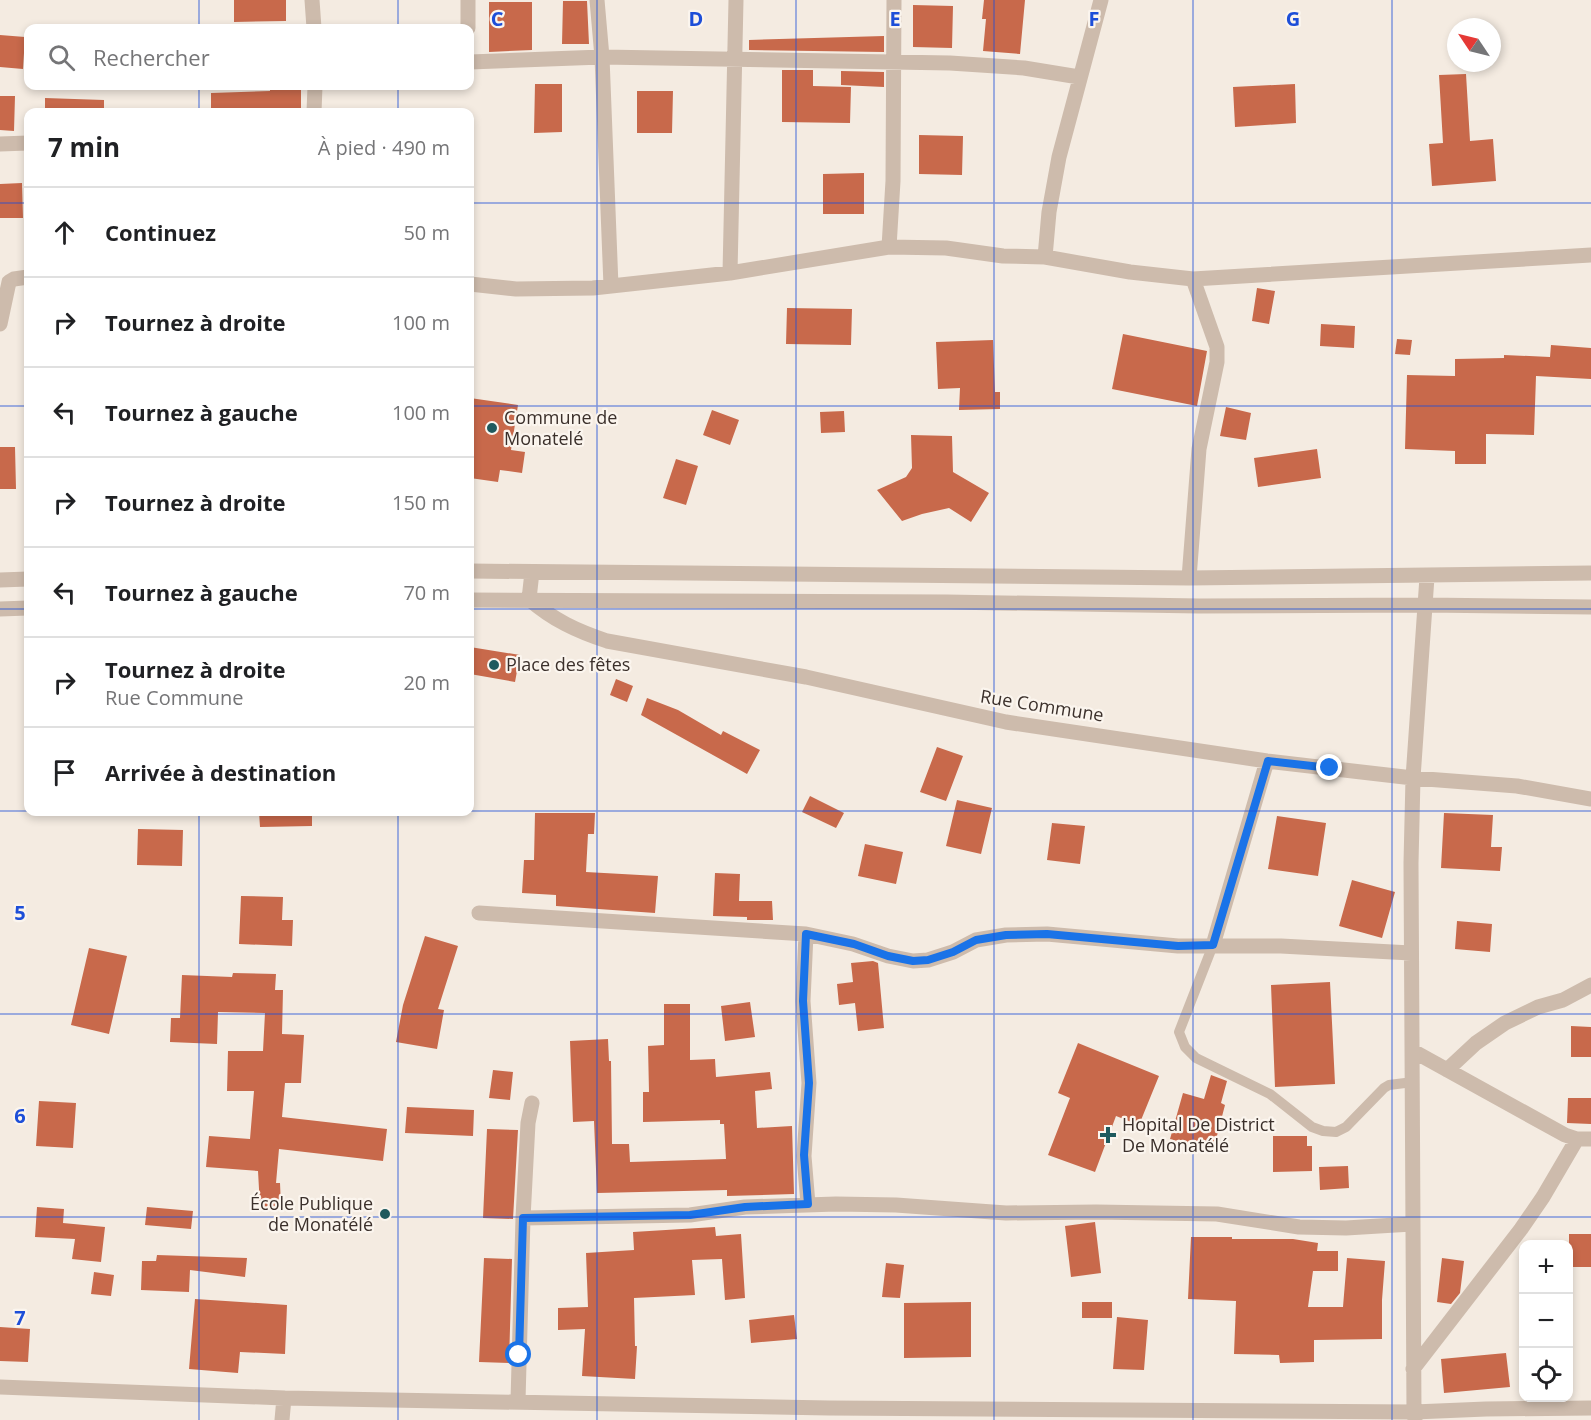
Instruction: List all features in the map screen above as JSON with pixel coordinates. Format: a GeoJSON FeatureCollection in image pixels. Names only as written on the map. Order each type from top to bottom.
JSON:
{"type":"FeatureCollection","features":[{"type":"Feature","properties":{"kind":"street"},"geometry":{"type":"LineString","coordinates":[[312,0],[314,24]]}},
{"type":"Feature","properties":{"kind":"street"},"geometry":{"type":"LineString","coordinates":[[468,0],[468,24]]}},
{"type":"Feature","properties":{"kind":"street"},"geometry":{"type":"LineString","coordinates":[[597,0],[602,57],[611,286]]}},
{"type":"Feature","properties":{"kind":"street"},"geometry":{"type":"LineString","coordinates":[[730,273],[736,0]]}},
{"type":"Feature","properties":{"kind":"street"},"geometry":{"type":"LineString","coordinates":[[889,247],[894,0]]}},
{"type":"Feature","properties":{"kind":"street"},"geometry":{"type":"LineString","coordinates":[[1045,257],[1049,212],[1057,168],[1101,0]]}},
{"type":"Feature","properties":{"kind":"street"},"geometry":{"type":"LineString","coordinates":[[474,62],[602,57],[950,63],[1024,68],[1079,77]]}},
{"type":"Feature","properties":{"kind":"street"},"geometry":{"type":"LineString","coordinates":[[314,108],[315,90]]}},
{"type":"Feature","properties":{"kind":"street"},"geometry":{"type":"LineString","coordinates":[[0,144],[24,143]]}},
{"type":"Feature","properties":{"kind":"street"},"geometry":{"type":"LineString","coordinates":[[474,284],[516,289],[611,286],[730,273],[889,247],[946,248],[1003,255],[1045,257],[1130,272],[1193,279],[1591,255]]}},
{"type":"Feature","properties":{"kind":"street"},"geometry":{"type":"LineString","coordinates":[[0,324],[9,282],[24,278]]}},
{"type":"Feature","properties":{"kind":"street"},"geometry":{"type":"LineString","coordinates":[[1189,578],[1199,449],[1217,362],[1217,347],[1193,279]]}},
{"type":"Feature","properties":{"kind":"street"},"geometry":{"type":"LineString","coordinates":[[474,571],[1189,578],[1427,577],[1591,573]]}},
{"type":"Feature","properties":{"kind":"street"},"geometry":{"type":"LineString","coordinates":[[529,600],[532,572]]}},
{"type":"Feature","properties":{"kind":"street"},"geometry":{"type":"LineString","coordinates":[[947,574],[947,602]]}},
{"type":"Feature","properties":{"kind":"street"},"geometry":{"type":"LineString","coordinates":[[1414,1416],[1411,953],[1413,778],[1427,577]]}},
{"type":"Feature","properties":{"kind":"street"},"geometry":{"type":"LineString","coordinates":[[0,581],[24,579]]}},
{"type":"Feature","properties":{"kind":"street"},"geometry":{"type":"LineString","coordinates":[[474,600],[1591,607]]}},
{"type":"Feature","properties":{"kind":"street","name":"Rue Commune"},"geometry":{"type":"LineString","coordinates":[[529,600],[546,614],[575,630],[607,641],[806,677],[1006,722],[1268,761],[1413,778],[1517,786],[1591,799]]}},
{"type":"Feature","properties":{"kind":"street"},"geometry":{"type":"LineString","coordinates":[[0,609],[24,608]]}},
{"type":"Feature","properties":{"kind":"street"},"geometry":{"type":"LineString","coordinates":[[1213,945],[1268,761]]}},
{"type":"Feature","properties":{"kind":"street"},"geometry":{"type":"LineString","coordinates":[[479,913],[806,934],[854,944],[888,956],[913,961],[928,960],[953,952],[976,940],[1006,935],[1047,934],[1178,946],[1281,946],[1411,953]]}},
{"type":"Feature","properties":{"kind":"street"},"geometry":{"type":"LineString","coordinates":[[806,934],[803,1001],[809,1083],[804,1155],[808,1204]]}},
{"type":"Feature","properties":{"kind":"street"},"geometry":{"type":"LineString","coordinates":[[1447,1070],[1476,1043],[1505,1023],[1538,1007],[1563,1000],[1591,985]]}},
{"type":"Feature","properties":{"kind":"street"},"geometry":{"type":"LineString","coordinates":[[1413,1051],[1565,1135],[1584,1139],[1521,1229],[1413,1369]]}},
{"type":"Feature","properties":{"kind":"street"},"geometry":{"type":"LineString","coordinates":[[518,1401],[523,1218],[528,1123],[532,1103]]}},
{"type":"Feature","properties":{"kind":"street"},"geometry":{"type":"LineString","coordinates":[[523,1218],[690,1215],[745,1207],[808,1204],[896,1205],[1006,1213],[1217,1214],[1299,1227],[1346,1228],[1412,1224]]}},
{"type":"Feature","properties":{"kind":"street"},"geometry":{"type":"LineString","coordinates":[[0,1387],[284,1398],[518,1401],[829,1414],[1414,1416],[1486,1409],[1591,1408]]}},
{"type":"Feature","properties":{"kind":"street"},"geometry":{"type":"LineString","coordinates":[[282,1420],[284,1398]]}},
{"type":"Feature","properties":{"kind":"lane"},"geometry":{"type":"LineString","coordinates":[[1213,945],[1179,1032],[1185,1047],[1196,1058],[1269,1094],[1312,1127],[1323,1131],[1336,1132],[1346,1127],[1389,1085],[1413,1082]]}},
{"type":"Feature","properties":{"kind":"building"},"geometry":{"type":"Polygon","coordinates":[[[234,0],[286,0],[286,21],[234,22],[234,0]]]}},
{"type":"Feature","properties":{"kind":"building"},"geometry":{"type":"Polygon","coordinates":[[[984,0],[1025,0],[1020,54],[983,51],[986,19],[982,19],[984,0]]]}},
{"type":"Feature","properties":{"kind":"building"},"geometry":{"type":"Polygon","coordinates":[[[563,1],[587,1],[589,44],[562,44],[563,1]]]}},
{"type":"Feature","properties":{"kind":"building"},"geometry":{"type":"Polygon","coordinates":[[[489,2],[532,2],[532,50],[489,52],[489,2]]]}},
{"type":"Feature","properties":{"kind":"building"},"geometry":{"type":"Polygon","coordinates":[[[913,5],[953,6],[952,48],[913,47],[913,5]]]}},
{"type":"Feature","properties":{"kind":"building"},"geometry":{"type":"Polygon","coordinates":[[[0,35],[24,37],[23,69],[0,67],[0,35]]]}},
{"type":"Feature","properties":{"kind":"building"},"geometry":{"type":"Polygon","coordinates":[[[884,36],[884,52],[749,50],[749,40],[884,36]]]}},
{"type":"Feature","properties":{"kind":"building"},"geometry":{"type":"Polygon","coordinates":[[[782,70],[813,70],[813,86],[851,87],[850,123],[782,122],[782,70]]]}},
{"type":"Feature","properties":{"kind":"building"},"geometry":{"type":"Polygon","coordinates":[[[841,71],[884,72],[884,87],[841,85],[841,71]]]}},
{"type":"Feature","properties":{"kind":"building"},"geometry":{"type":"Polygon","coordinates":[[[1466,74],[1470,141],[1493,139],[1496,181],[1432,186],[1429,144],[1443,143],[1439,75],[1466,74]]]}},
{"type":"Feature","properties":{"kind":"building"},"geometry":{"type":"Polygon","coordinates":[[[535,84],[562,84],[562,132],[534,133],[535,84]]]}},
{"type":"Feature","properties":{"kind":"building"},"geometry":{"type":"Polygon","coordinates":[[[1295,84],[1296,123],[1235,127],[1233,87],[1295,84]]]}},
{"type":"Feature","properties":{"kind":"building"},"geometry":{"type":"Polygon","coordinates":[[[301,90],[301,108],[211,108],[211,93],[301,90]]]}},
{"type":"Feature","properties":{"kind":"building"},"geometry":{"type":"Polygon","coordinates":[[[637,91],[673,91],[672,133],[637,133],[637,91]]]}},
{"type":"Feature","properties":{"kind":"building"},"geometry":{"type":"Polygon","coordinates":[[[0,96],[15,96],[14,131],[0,130],[0,96]]]}},
{"type":"Feature","properties":{"kind":"building"},"geometry":{"type":"Polygon","coordinates":[[[45,98],[104,100],[104,108],[45,108],[45,98]]]}},
{"type":"Feature","properties":{"kind":"building"},"geometry":{"type":"Polygon","coordinates":[[[919,135],[963,136],[962,175],[919,174],[919,135]]]}},
{"type":"Feature","properties":{"kind":"building"},"geometry":{"type":"Polygon","coordinates":[[[864,173],[864,214],[823,214],[823,174],[864,173]]]}},
{"type":"Feature","properties":{"kind":"building"},"geometry":{"type":"Polygon","coordinates":[[[22,183],[23,218],[0,218],[0,184],[22,183]]]}},
{"type":"Feature","properties":{"kind":"building"},"geometry":{"type":"Polygon","coordinates":[[[1257,288],[1275,291],[1269,324],[1252,321],[1257,288]]]}},
{"type":"Feature","properties":{"kind":"building"},"geometry":{"type":"Polygon","coordinates":[[[787,308],[852,309],[851,345],[786,344],[787,308]]]}},
{"type":"Feature","properties":{"kind":"building"},"geometry":{"type":"Polygon","coordinates":[[[1321,324],[1355,326],[1354,348],[1320,346],[1321,324]]]}},
{"type":"Feature","properties":{"kind":"building"},"geometry":{"type":"Polygon","coordinates":[[[1123,334],[1207,351],[1197,406],[1112,389],[1123,334]]]}},
{"type":"Feature","properties":{"kind":"building"},"geometry":{"type":"Polygon","coordinates":[[[1397,339],[1412,340],[1410,355],[1395,354],[1397,339]]]}},
{"type":"Feature","properties":{"kind":"building"},"geometry":{"type":"Polygon","coordinates":[[[993,340],[995,392],[1000,392],[1000,409],[959,410],[960,388],[938,389],[936,342],[993,340]]]}},
{"type":"Feature","properties":{"kind":"building"},"geometry":{"type":"Polygon","coordinates":[[[1551,345],[1591,348],[1591,379],[1536,376],[1534,435],[1486,434],[1486,464],[1455,464],[1455,451],[1405,449],[1407,375],[1455,376],[1455,359],[1504,358],[1504,355],[1550,357],[1551,345]]]}},
{"type":"Feature","properties":{"kind":"building","name":"Commune de Monatelé"},"geometry":{"type":"Polygon","coordinates":[[[474,399],[518,405],[511,450],[525,452],[522,473],[500,470],[498,482],[474,479],[474,399]]]}},
{"type":"Feature","properties":{"kind":"building"},"geometry":{"type":"Polygon","coordinates":[[[1226,407],[1251,413],[1246,440],[1220,436],[1226,407]]]}},
{"type":"Feature","properties":{"kind":"building"},"geometry":{"type":"Polygon","coordinates":[[[712,410],[739,420],[730,445],[703,435],[712,410]]]}},
{"type":"Feature","properties":{"kind":"building"},"geometry":{"type":"Polygon","coordinates":[[[844,411],[845,432],[821,433],[820,412],[844,411]]]}},
{"type":"Feature","properties":{"kind":"building"},"geometry":{"type":"Polygon","coordinates":[[[911,435],[952,436],[953,472],[989,493],[971,522],[949,508],[902,521],[877,490],[906,477],[912,468],[911,435]]]}},
{"type":"Feature","properties":{"kind":"building"},"geometry":{"type":"Polygon","coordinates":[[[0,447],[15,447],[16,489],[0,489],[0,447]]]}},
{"type":"Feature","properties":{"kind":"building"},"geometry":{"type":"Polygon","coordinates":[[[1317,449],[1321,478],[1258,487],[1254,458],[1317,449]]]}},
{"type":"Feature","properties":{"kind":"building"},"geometry":{"type":"Polygon","coordinates":[[[676,459],[698,466],[686,505],[663,498],[676,459]]]}},
{"type":"Feature","properties":{"kind":"building","name":"Place des fêtes"},"geometry":{"type":"Polygon","coordinates":[[[474,648],[520,655],[515,682],[474,675],[474,648]]]}},
{"type":"Feature","properties":{"kind":"building"},"geometry":{"type":"Polygon","coordinates":[[[616,679],[633,686],[627,702],[610,695],[616,679]]]}},
{"type":"Feature","properties":{"kind":"building"},"geometry":{"type":"Polygon","coordinates":[[[647,698],[678,710],[721,735],[723,731],[760,750],[747,774],[641,715],[647,698]]]}},
{"type":"Feature","properties":{"kind":"building"},"geometry":{"type":"Polygon","coordinates":[[[937,747],[963,756],[946,801],[920,792],[937,747]]]}},
{"type":"Feature","properties":{"kind":"building"},"geometry":{"type":"Polygon","coordinates":[[[810,796],[844,813],[836,828],[802,812],[810,796]]]}},
{"type":"Feature","properties":{"kind":"building"},"geometry":{"type":"Polygon","coordinates":[[[957,800],[992,808],[981,854],[946,846],[957,800]]]}},
{"type":"Feature","properties":{"kind":"building"},"geometry":{"type":"Polygon","coordinates":[[[535,813],[595,813],[594,834],[588,834],[586,872],[658,876],[655,913],[556,906],[556,895],[522,893],[524,860],[534,860],[535,813]]]}},
{"type":"Feature","properties":{"kind":"building"},"geometry":{"type":"Polygon","coordinates":[[[1444,813],[1493,815],[1491,847],[1502,847],[1500,871],[1441,868],[1444,813]]]}},
{"type":"Feature","properties":{"kind":"building"},"geometry":{"type":"Polygon","coordinates":[[[259,816],[312,816],[312,826],[260,827],[259,816]]]}},
{"type":"Feature","properties":{"kind":"building"},"geometry":{"type":"Polygon","coordinates":[[[1277,816],[1326,823],[1318,876],[1268,869],[1277,816]]]}},
{"type":"Feature","properties":{"kind":"building"},"geometry":{"type":"Polygon","coordinates":[[[1052,823],[1085,826],[1080,864],[1047,860],[1052,823]]]}},
{"type":"Feature","properties":{"kind":"building"},"geometry":{"type":"Polygon","coordinates":[[[138,829],[183,830],[182,866],[137,865],[138,829]]]}},
{"type":"Feature","properties":{"kind":"building"},"geometry":{"type":"Polygon","coordinates":[[[865,844],[903,852],[896,884],[858,876],[865,844]]]}},
{"type":"Feature","properties":{"kind":"building"},"geometry":{"type":"Polygon","coordinates":[[[715,873],[740,874],[739,901],[772,901],[773,920],[713,916],[715,873]]]}},
{"type":"Feature","properties":{"kind":"building"},"geometry":{"type":"Polygon","coordinates":[[[1352,880],[1395,892],[1382,938],[1339,926],[1352,880]]]}},
{"type":"Feature","properties":{"kind":"building"},"geometry":{"type":"Polygon","coordinates":[[[241,896],[283,897],[282,920],[293,920],[292,946],[239,944],[241,896]]]}},
{"type":"Feature","properties":{"kind":"building"},"geometry":{"type":"Polygon","coordinates":[[[1457,921],[1492,924],[1490,952],[1455,949],[1457,921]]]}},
{"type":"Feature","properties":{"kind":"building"},"geometry":{"type":"Polygon","coordinates":[[[425,936],[458,946],[438,1009],[444,1010],[437,1049],[396,1042],[403,1005],[425,936]]]}},
{"type":"Feature","properties":{"kind":"building"},"geometry":{"type":"Polygon","coordinates":[[[89,948],[127,956],[109,1034],[71,1025],[89,948]]]}},
{"type":"Feature","properties":{"kind":"building"},"geometry":{"type":"Polygon","coordinates":[[[873,961],[878,963],[884,1028],[858,1031],[855,1003],[839,1005],[837,984],[853,982],[851,963],[873,961]]]}},
{"type":"Feature","properties":{"kind":"building"},"geometry":{"type":"Polygon","coordinates":[[[233,973],[276,974],[275,990],[283,990],[282,1034],[304,1035],[301,1083],[285,1083],[282,1117],[387,1129],[383,1161],[279,1149],[276,1183],[280,1183],[281,1206],[260,1207],[258,1171],[206,1167],[209,1136],[250,1139],[254,1091],[227,1091],[228,1051],[263,1051],[265,1013],[218,1012],[217,1044],[170,1042],[171,1018],[180,1018],[182,975],[232,977],[233,973]]]}},
{"type":"Feature","properties":{"kind":"building"},"geometry":{"type":"Polygon","coordinates":[[[1330,982],[1335,1084],[1275,1087],[1271,985],[1330,982]]]}},
{"type":"Feature","properties":{"kind":"building"},"geometry":{"type":"Polygon","coordinates":[[[750,1002],[755,1037],[725,1041],[721,1006],[750,1002]]]}},
{"type":"Feature","properties":{"kind":"building"},"geometry":{"type":"Polygon","coordinates":[[[664,1004],[690,1004],[690,1060],[715,1059],[716,1077],[770,1072],[772,1089],[755,1091],[757,1128],[792,1126],[794,1194],[727,1196],[727,1190],[597,1193],[594,1121],[573,1122],[570,1041],[608,1039],[609,1061],[611,1061],[612,1144],[629,1144],[630,1162],[726,1159],[724,1124],[720,1124],[720,1120],[643,1122],[643,1092],[649,1092],[648,1046],[664,1045],[664,1004]]]}},
{"type":"Feature","properties":{"kind":"building"},"geometry":{"type":"Polygon","coordinates":[[[1571,1026],[1591,1027],[1591,1057],[1571,1057],[1571,1026]]]}},
{"type":"Feature","properties":{"kind":"building"},"geometry":{"type":"Polygon","coordinates":[[[1078,1043],[1159,1076],[1139,1125],[1116,1116],[1095,1172],[1048,1155],[1070,1098],[1058,1093],[1078,1043]]]}},
{"type":"Feature","properties":{"kind":"building"},"geometry":{"type":"Polygon","coordinates":[[[493,1070],[513,1072],[510,1100],[489,1098],[493,1070]]]}},
{"type":"Feature","properties":{"kind":"building"},"geometry":{"type":"Polygon","coordinates":[[[1211,1075],[1227,1081],[1221,1103],[1225,1105],[1213,1151],[1170,1139],[1183,1093],[1204,1099],[1211,1075]]]}},
{"type":"Feature","properties":{"kind":"building"},"geometry":{"type":"Polygon","coordinates":[[[1568,1098],[1591,1098],[1591,1124],[1567,1123],[1568,1098]]]}},
{"type":"Feature","properties":{"kind":"building"},"geometry":{"type":"Polygon","coordinates":[[[39,1101],[76,1103],[73,1148],[36,1146],[39,1101]]]}},
{"type":"Feature","properties":{"kind":"building"},"geometry":{"type":"Polygon","coordinates":[[[407,1107],[474,1110],[473,1136],[405,1133],[407,1107]]]}},
{"type":"Feature","properties":{"kind":"building"},"geometry":{"type":"Polygon","coordinates":[[[487,1129],[518,1130],[513,1219],[483,1218],[487,1129]]]}},
{"type":"Feature","properties":{"kind":"building"},"geometry":{"type":"Polygon","coordinates":[[[1273,1136],[1307,1136],[1307,1146],[1312,1146],[1312,1171],[1273,1172],[1273,1136]]]}},
{"type":"Feature","properties":{"kind":"building"},"geometry":{"type":"Polygon","coordinates":[[[1348,1166],[1349,1188],[1320,1190],[1319,1167],[1348,1166]]]}},
{"type":"Feature","properties":{"kind":"building"},"geometry":{"type":"Polygon","coordinates":[[[37,1207],[64,1209],[63,1223],[105,1227],[101,1262],[72,1259],[75,1239],[35,1237],[37,1207]]]}},
{"type":"Feature","properties":{"kind":"building"},"geometry":{"type":"Polygon","coordinates":[[[147,1207],[193,1211],[191,1229],[145,1225],[147,1207]]]}},
{"type":"Feature","properties":{"kind":"building"},"geometry":{"type":"Polygon","coordinates":[[[1095,1222],[1101,1273],[1071,1277],[1065,1226],[1095,1222]]]}},
{"type":"Feature","properties":{"kind":"building"},"geometry":{"type":"Polygon","coordinates":[[[715,1227],[716,1236],[741,1234],[745,1298],[725,1300],[722,1259],[692,1260],[695,1295],[634,1298],[635,1346],[637,1346],[635,1379],[582,1376],[585,1329],[558,1330],[558,1308],[588,1307],[586,1253],[634,1250],[633,1232],[715,1227]]]}},
{"type":"Feature","properties":{"kind":"building"},"geometry":{"type":"Polygon","coordinates":[[[1569,1234],[1591,1234],[1591,1267],[1573,1267],[1573,1240],[1569,1240],[1569,1234]]]}},
{"type":"Feature","properties":{"kind":"building"},"geometry":{"type":"Polygon","coordinates":[[[1191,1237],[1293,1239],[1318,1243],[1317,1251],[1338,1251],[1338,1271],[1313,1271],[1308,1307],[1343,1307],[1347,1258],[1385,1261],[1382,1339],[1314,1340],[1314,1362],[1280,1363],[1279,1355],[1234,1354],[1236,1301],[1188,1299],[1191,1237]]]}},
{"type":"Feature","properties":{"kind":"building"},"geometry":{"type":"Polygon","coordinates":[[[157,1255],[247,1258],[245,1277],[190,1270],[189,1292],[141,1290],[142,1261],[156,1261],[157,1255]]]}},
{"type":"Feature","properties":{"kind":"building"},"geometry":{"type":"Polygon","coordinates":[[[484,1258],[512,1259],[509,1363],[479,1362],[484,1258]]]}},
{"type":"Feature","properties":{"kind":"building"},"geometry":{"type":"Polygon","coordinates":[[[1442,1258],[1464,1261],[1460,1293],[1451,1304],[1437,1302],[1442,1258]]]}},
{"type":"Feature","properties":{"kind":"building"},"geometry":{"type":"Polygon","coordinates":[[[886,1263],[904,1265],[900,1298],[882,1297],[886,1263]]]}},
{"type":"Feature","properties":{"kind":"building"},"geometry":{"type":"Polygon","coordinates":[[[94,1272],[114,1275],[111,1296],[91,1294],[94,1272]]]}},
{"type":"Feature","properties":{"kind":"building"},"geometry":{"type":"Polygon","coordinates":[[[195,1299],[287,1305],[285,1354],[240,1352],[238,1373],[189,1369],[195,1299]]]}},
{"type":"Feature","properties":{"kind":"building"},"geometry":{"type":"Polygon","coordinates":[[[971,1302],[971,1357],[904,1358],[904,1303],[971,1302]]]}},
{"type":"Feature","properties":{"kind":"building"},"geometry":{"type":"Polygon","coordinates":[[[1082,1302],[1112,1302],[1112,1318],[1082,1318],[1082,1302]]]}},
{"type":"Feature","properties":{"kind":"building"},"geometry":{"type":"Polygon","coordinates":[[[794,1315],[797,1339],[751,1343],[749,1320],[794,1315]]]}},
{"type":"Feature","properties":{"kind":"building"},"geometry":{"type":"Polygon","coordinates":[[[1117,1317],[1148,1320],[1144,1370],[1113,1369],[1117,1317]]]}},
{"type":"Feature","properties":{"kind":"building"},"geometry":{"type":"Polygon","coordinates":[[[0,1327],[30,1329],[28,1362],[0,1361],[0,1327]]]}},
{"type":"Feature","properties":{"kind":"building"},"geometry":{"type":"Polygon","coordinates":[[[1506,1353],[1510,1387],[1444,1393],[1441,1359],[1506,1353]]]}},
{"type":"Feature","properties":{"kind":"place","name":"Commune de Monatelé"},"geometry":{"type":"Point","coordinates":[492,428]}},
{"type":"Feature","properties":{"kind":"place","name":"Place des fêtes"},"geometry":{"type":"Point","coordinates":[494,665]}},
{"type":"Feature","properties":{"kind":"place","name":"Hopital De District De Monatélé"},"geometry":{"type":"Point","coordinates":[1108,1135]}},
{"type":"Feature","properties":{"kind":"place","name":"École Publique de Monatélé"},"geometry":{"type":"Point","coordinates":[385,1214]}},
{"type":"Feature","properties":{"kind":"route"},"geometry":{"type":"LineString","coordinates":[[519,1355],[523,1218],[690,1215],[745,1207],[808,1204],[804,1155],[809,1083],[803,1001],[806,934],[854,944],[888,956],[913,961],[928,960],[953,952],[976,940],[1006,935],[1047,934],[1130,943],[1178,946],[1213,945],[1268,761],[1330,768]]}}]}
